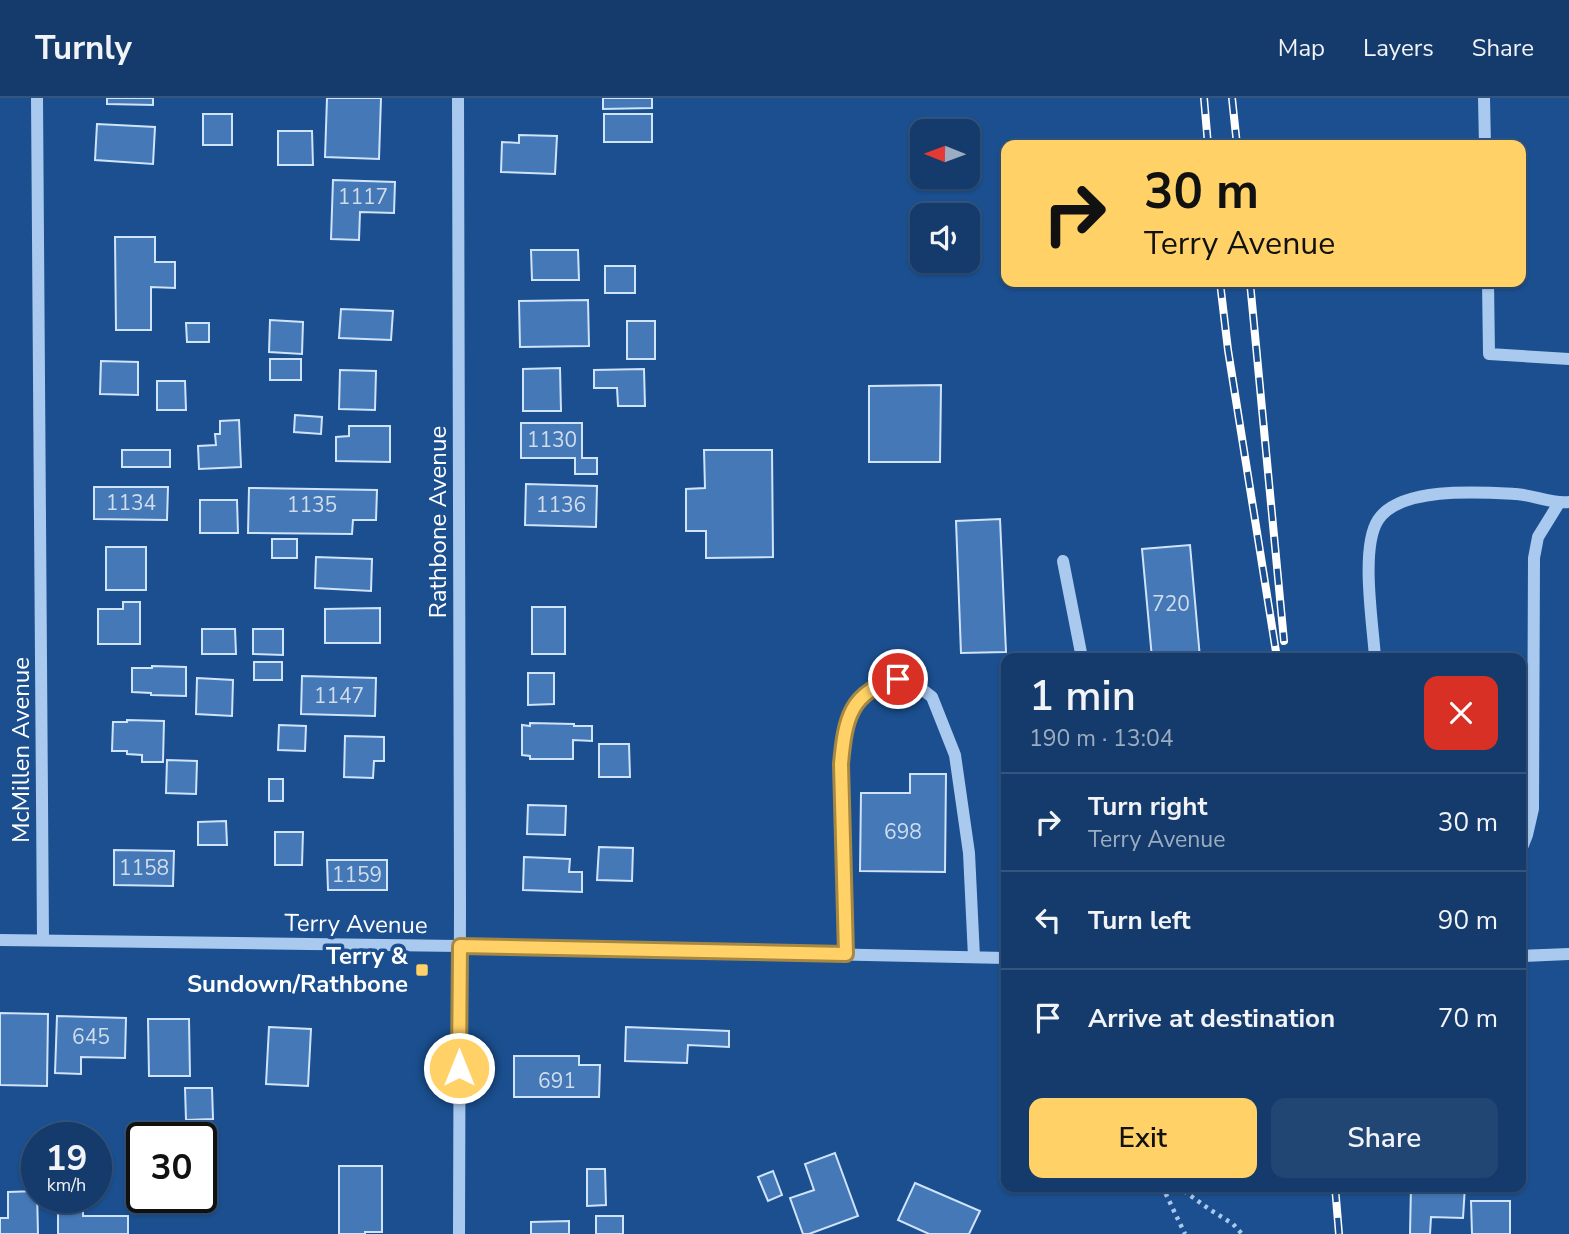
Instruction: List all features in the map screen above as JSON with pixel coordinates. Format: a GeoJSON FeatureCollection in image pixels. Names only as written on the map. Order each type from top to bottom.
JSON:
{"type":"FeatureCollection","features":[{"type":"Feature","properties":{"kind":"street","name":"McMillen Avenue"},"geometry":{"type":"LineString","coordinates":[[37,98],[43,940]]}},
{"type":"Feature","properties":{"kind":"street","name":"Rathbone Avenue"},"geometry":{"type":"LineString","coordinates":[[458,98],[459,1234]]}},
{"type":"Feature","properties":{"kind":"street"},"geometry":{"type":"LineString","coordinates":[[1484,98],[1485,140]]}},
{"type":"Feature","properties":{"kind":"street"},"geometry":{"type":"LineString","coordinates":[[1488,287],[1489,354],[1569,359]]}},
{"type":"Feature","properties":{"kind":"street"},"geometry":{"type":"LineString","coordinates":[[1375,653],[1369,578],[1371,536],[1379,518],[1392,507],[1418,496],[1475,492],[1523,494],[1564,503],[1538,537],[1534,558],[1533,809],[1526,837]]}},
{"type":"Feature","properties":{"kind":"street"},"geometry":{"type":"LineString","coordinates":[[1063,561],[1081,653]]}},
{"type":"Feature","properties":{"kind":"street"},"geometry":{"type":"LineString","coordinates":[[846,954],[841,785],[844,736],[850,711],[865,693],[882,683],[898,679],[915,684],[932,697],[955,755],[969,853],[974,957]]}},
{"type":"Feature","properties":{"kind":"street","name":"Terry Avenue"},"geometry":{"type":"LineString","coordinates":[[0,940],[460,946],[1001,958]]}},
{"type":"Feature","properties":{"kind":"street"},"geometry":{"type":"LineString","coordinates":[[1526,956],[1569,954]]}},
{"type":"Feature","properties":{"kind":"path"},"geometry":{"type":"LineString","coordinates":[[1165,1192],[1185,1234]]}},
{"type":"Feature","properties":{"kind":"path"},"geometry":{"type":"LineString","coordinates":[[1185,1192],[1233,1224],[1242,1234]]}},
{"type":"Feature","properties":{"kind":"building"},"geometry":{"type":"Polygon","coordinates":[[[107,98],[153,98],[153,105],[107,104],[107,98]]]}},
{"type":"Feature","properties":{"kind":"building"},"geometry":{"type":"Polygon","coordinates":[[[327,98],[381,98],[379,159],[325,157],[327,98]]]}},
{"type":"Feature","properties":{"kind":"building"},"geometry":{"type":"Polygon","coordinates":[[[603,98],[652,98],[652,108],[603,109],[603,98]]]}},
{"type":"Feature","properties":{"kind":"building"},"geometry":{"type":"Polygon","coordinates":[[[203,114],[232,114],[232,145],[203,145],[203,114]]]}},
{"type":"Feature","properties":{"kind":"building"},"geometry":{"type":"Polygon","coordinates":[[[604,114],[652,114],[652,142],[604,142],[604,114]]]}},
{"type":"Feature","properties":{"kind":"building"},"geometry":{"type":"Polygon","coordinates":[[[97,124],[155,127],[153,164],[95,160],[97,124]]]}},
{"type":"Feature","properties":{"kind":"building"},"geometry":{"type":"Polygon","coordinates":[[[278,131],[312,131],[313,165],[278,165],[278,131]]]}},
{"type":"Feature","properties":{"kind":"building"},"geometry":{"type":"Polygon","coordinates":[[[519,135],[557,136],[555,174],[501,172],[502,142],[519,143],[519,135]]]}},
{"type":"Feature","properties":{"kind":"building"},"geometry":{"type":"Polygon","coordinates":[[[333,180],[395,182],[394,213],[360,212],[359,240],[331,239],[333,180]]]}},
{"type":"Feature","properties":{"kind":"building"},"geometry":{"type":"Polygon","coordinates":[[[115,237],[155,237],[155,262],[175,262],[175,288],[151,287],[151,330],[116,330],[115,237]]]}},
{"type":"Feature","properties":{"kind":"building"},"geometry":{"type":"Polygon","coordinates":[[[531,250],[578,250],[579,280],[532,280],[531,250]]]}},
{"type":"Feature","properties":{"kind":"building"},"geometry":{"type":"Polygon","coordinates":[[[605,266],[635,266],[635,293],[605,293],[605,266]]]}},
{"type":"Feature","properties":{"kind":"building"},"geometry":{"type":"Polygon","coordinates":[[[588,300],[589,346],[520,347],[519,301],[588,300]]]}},
{"type":"Feature","properties":{"kind":"building"},"geometry":{"type":"Polygon","coordinates":[[[341,309],[393,311],[391,340],[339,338],[341,309]]]}},
{"type":"Feature","properties":{"kind":"building"},"geometry":{"type":"Polygon","coordinates":[[[270,320],[303,322],[302,354],[269,352],[270,320]]]}},
{"type":"Feature","properties":{"kind":"building"},"geometry":{"type":"Polygon","coordinates":[[[627,321],[655,321],[655,359],[627,359],[627,321]]]}},
{"type":"Feature","properties":{"kind":"building"},"geometry":{"type":"Polygon","coordinates":[[[186,323],[209,323],[209,342],[187,342],[186,323]]]}},
{"type":"Feature","properties":{"kind":"building"},"geometry":{"type":"Polygon","coordinates":[[[270,359],[301,359],[301,380],[270,380],[270,359]]]}},
{"type":"Feature","properties":{"kind":"building"},"geometry":{"type":"Polygon","coordinates":[[[101,361],[138,362],[138,395],[100,394],[101,361]]]}},
{"type":"Feature","properties":{"kind":"building"},"geometry":{"type":"Polygon","coordinates":[[[560,368],[561,411],[523,411],[523,369],[560,368]]]}},
{"type":"Feature","properties":{"kind":"building"},"geometry":{"type":"Polygon","coordinates":[[[644,369],[645,406],[618,406],[617,388],[594,388],[594,370],[644,369]]]}},
{"type":"Feature","properties":{"kind":"building"},"geometry":{"type":"Polygon","coordinates":[[[340,370],[376,371],[375,410],[339,409],[340,370]]]}},
{"type":"Feature","properties":{"kind":"building"},"geometry":{"type":"Polygon","coordinates":[[[157,381],[185,381],[186,410],[157,410],[157,381]]]}},
{"type":"Feature","properties":{"kind":"building"},"geometry":{"type":"Polygon","coordinates":[[[941,385],[940,462],[869,462],[869,386],[941,385]]]}},
{"type":"Feature","properties":{"kind":"building"},"geometry":{"type":"Polygon","coordinates":[[[295,415],[322,417],[321,434],[294,432],[295,415]]]}},
{"type":"Feature","properties":{"kind":"building"},"geometry":{"type":"Polygon","coordinates":[[[239,420],[241,467],[199,469],[198,446],[216,445],[215,434],[220,434],[220,421],[239,420]]]}},
{"type":"Feature","properties":{"kind":"building"},"geometry":{"type":"Polygon","coordinates":[[[521,423],[582,423],[582,458],[597,458],[597,474],[575,474],[575,458],[521,458],[521,423]]]}},
{"type":"Feature","properties":{"kind":"building"},"geometry":{"type":"Polygon","coordinates":[[[349,426],[390,426],[390,462],[336,461],[336,437],[349,436],[349,426]]]}},
{"type":"Feature","properties":{"kind":"building"},"geometry":{"type":"Polygon","coordinates":[[[122,450],[170,450],[170,467],[122,467],[122,450]]]}},
{"type":"Feature","properties":{"kind":"building"},"geometry":{"type":"Polygon","coordinates":[[[704,450],[772,450],[773,557],[706,558],[706,531],[686,531],[686,489],[705,488],[704,450]]]}},
{"type":"Feature","properties":{"kind":"building"},"geometry":{"type":"Polygon","coordinates":[[[526,484],[597,486],[596,527],[525,525],[526,484]]]}},
{"type":"Feature","properties":{"kind":"building"},"geometry":{"type":"Polygon","coordinates":[[[94,487],[168,487],[167,520],[94,519],[94,487]]]}},
{"type":"Feature","properties":{"kind":"building"},"geometry":{"type":"Polygon","coordinates":[[[249,488],[377,490],[376,520],[353,520],[352,534],[248,533],[249,488]]]}},
{"type":"Feature","properties":{"kind":"building"},"geometry":{"type":"Polygon","coordinates":[[[200,500],[237,500],[238,533],[200,533],[200,500]]]}},
{"type":"Feature","properties":{"kind":"building"},"geometry":{"type":"Polygon","coordinates":[[[1000,519],[1006,652],[961,653],[956,521],[1000,519]]]}},
{"type":"Feature","properties":{"kind":"building"},"geometry":{"type":"Polygon","coordinates":[[[272,539],[297,539],[297,558],[272,558],[272,539]]]}},
{"type":"Feature","properties":{"kind":"building"},"geometry":{"type":"Polygon","coordinates":[[[1190,545],[1200,653],[1152,653],[1142,549],[1190,545]]]}},
{"type":"Feature","properties":{"kind":"building"},"geometry":{"type":"Polygon","coordinates":[[[106,547],[146,547],[146,590],[106,590],[106,547]]]}},
{"type":"Feature","properties":{"kind":"building"},"geometry":{"type":"Polygon","coordinates":[[[316,557],[372,559],[371,591],[315,588],[316,557]]]}},
{"type":"Feature","properties":{"kind":"building"},"geometry":{"type":"Polygon","coordinates":[[[123,602],[140,602],[140,644],[98,644],[98,609],[123,609],[123,602]]]}},
{"type":"Feature","properties":{"kind":"building"},"geometry":{"type":"Polygon","coordinates":[[[532,607],[565,607],[565,654],[532,654],[532,607]]]}},
{"type":"Feature","properties":{"kind":"building"},"geometry":{"type":"Polygon","coordinates":[[[380,608],[380,643],[325,643],[325,609],[380,608]]]}},
{"type":"Feature","properties":{"kind":"building"},"geometry":{"type":"Polygon","coordinates":[[[202,629],[235,629],[236,654],[202,654],[202,629]]]}},
{"type":"Feature","properties":{"kind":"building"},"geometry":{"type":"Polygon","coordinates":[[[253,629],[283,629],[283,655],[253,654],[253,629]]]}},
{"type":"Feature","properties":{"kind":"building"},"geometry":{"type":"Polygon","coordinates":[[[254,662],[282,662],[282,680],[254,680],[254,662]]]}},
{"type":"Feature","properties":{"kind":"building"},"geometry":{"type":"Polygon","coordinates":[[[186,667],[186,696],[132,692],[132,668],[186,667]]]}},
{"type":"Feature","properties":{"kind":"building"},"geometry":{"type":"Polygon","coordinates":[[[528,673],[554,673],[554,704],[528,705],[528,673]]]}},
{"type":"Feature","properties":{"kind":"building"},"geometry":{"type":"Polygon","coordinates":[[[302,676],[376,678],[375,716],[301,714],[302,676]]]}},
{"type":"Feature","properties":{"kind":"building"},"geometry":{"type":"Polygon","coordinates":[[[197,678],[233,680],[232,716],[196,714],[197,678]]]}},
{"type":"Feature","properties":{"kind":"building"},"geometry":{"type":"Polygon","coordinates":[[[164,721],[163,762],[142,762],[142,755],[112,751],[113,722],[164,721]]]}},
{"type":"Feature","properties":{"kind":"building"},"geometry":{"type":"Polygon","coordinates":[[[530,723],[592,726],[592,741],[573,740],[573,759],[530,759],[530,756],[522,755],[522,725],[530,726],[530,723]]]}},
{"type":"Feature","properties":{"kind":"building"},"geometry":{"type":"Polygon","coordinates":[[[279,725],[306,726],[305,751],[278,750],[279,725]]]}},
{"type":"Feature","properties":{"kind":"building"},"geometry":{"type":"Polygon","coordinates":[[[345,736],[384,737],[384,761],[374,761],[373,778],[344,777],[345,736]]]}},
{"type":"Feature","properties":{"kind":"building"},"geometry":{"type":"Polygon","coordinates":[[[599,744],[629,744],[630,777],[599,777],[599,744]]]}},
{"type":"Feature","properties":{"kind":"building"},"geometry":{"type":"Polygon","coordinates":[[[167,760],[197,761],[196,794],[166,793],[167,760]]]}},
{"type":"Feature","properties":{"kind":"building"},"geometry":{"type":"Polygon","coordinates":[[[910,774],[946,774],[945,872],[860,871],[861,793],[910,793],[910,774]]]}},
{"type":"Feature","properties":{"kind":"building"},"geometry":{"type":"Polygon","coordinates":[[[269,779],[283,779],[283,801],[269,801],[269,779]]]}},
{"type":"Feature","properties":{"kind":"building"},"geometry":{"type":"Polygon","coordinates":[[[528,805],[566,806],[565,835],[527,834],[528,805]]]}},
{"type":"Feature","properties":{"kind":"building"},"geometry":{"type":"Polygon","coordinates":[[[226,821],[227,845],[198,845],[198,822],[226,821]]]}},
{"type":"Feature","properties":{"kind":"building"},"geometry":{"type":"Polygon","coordinates":[[[275,832],[303,832],[302,865],[275,865],[275,832]]]}},
{"type":"Feature","properties":{"kind":"building"},"geometry":{"type":"Polygon","coordinates":[[[599,847],[633,848],[632,881],[597,880],[599,847]]]}},
{"type":"Feature","properties":{"kind":"building"},"geometry":{"type":"Polygon","coordinates":[[[114,850],[174,851],[173,886],[114,885],[114,850]]]}},
{"type":"Feature","properties":{"kind":"building"},"geometry":{"type":"Polygon","coordinates":[[[524,857],[570,859],[569,872],[582,872],[582,892],[523,890],[524,857]]]}},
{"type":"Feature","properties":{"kind":"building"},"geometry":{"type":"Polygon","coordinates":[[[327,860],[387,860],[387,890],[328,890],[327,860]]]}},
{"type":"Feature","properties":{"kind":"building"},"geometry":{"type":"Polygon","coordinates":[[[0,1013],[48,1014],[47,1086],[0,1085],[0,1013]]]}},
{"type":"Feature","properties":{"kind":"building"},"geometry":{"type":"Polygon","coordinates":[[[57,1016],[126,1018],[125,1058],[81,1057],[81,1074],[55,1073],[57,1016]]]}},
{"type":"Feature","properties":{"kind":"building"},"geometry":{"type":"Polygon","coordinates":[[[148,1019],[189,1019],[190,1076],[149,1076],[148,1019]]]}},
{"type":"Feature","properties":{"kind":"building"},"geometry":{"type":"Polygon","coordinates":[[[269,1027],[311,1029],[308,1086],[266,1084],[269,1027]]]}},
{"type":"Feature","properties":{"kind":"building"},"geometry":{"type":"Polygon","coordinates":[[[626,1027],[729,1031],[729,1047],[688,1045],[687,1063],[625,1061],[626,1027]]]}},
{"type":"Feature","properties":{"kind":"building"},"geometry":{"type":"Polygon","coordinates":[[[514,1056],[579,1056],[579,1065],[600,1065],[599,1097],[514,1097],[514,1056]]]}},
{"type":"Feature","properties":{"kind":"building"},"geometry":{"type":"Polygon","coordinates":[[[185,1088],[212,1088],[213,1119],[186,1120],[185,1088]]]}},
{"type":"Feature","properties":{"kind":"building"},"geometry":{"type":"Polygon","coordinates":[[[835,1153],[858,1216],[803,1234],[790,1198],[814,1190],[805,1164],[835,1153]]]}},
{"type":"Feature","properties":{"kind":"building"},"geometry":{"type":"Polygon","coordinates":[[[339,1166],[382,1166],[382,1232],[339,1234],[339,1166]]]}},
{"type":"Feature","properties":{"kind":"building"},"geometry":{"type":"Polygon","coordinates":[[[587,1169],[605,1169],[606,1205],[587,1206],[587,1169]]]}},
{"type":"Feature","properties":{"kind":"building"},"geometry":{"type":"Polygon","coordinates":[[[773,1171],[782,1195],[768,1201],[758,1177],[773,1171]]]}},
{"type":"Feature","properties":{"kind":"building"},"geometry":{"type":"Polygon","coordinates":[[[915,1183],[980,1211],[969,1234],[929,1234],[898,1220],[915,1183]]]}},
{"type":"Feature","properties":{"kind":"building"},"geometry":{"type":"Polygon","coordinates":[[[8,1192],[21,1192],[21,1213],[38,1213],[38,1234],[0,1234],[0,1218],[8,1218],[8,1192]]]}},
{"type":"Feature","properties":{"kind":"building"},"geometry":{"type":"Polygon","coordinates":[[[1411,1192],[1465,1192],[1463,1218],[1431,1217],[1430,1234],[1410,1234],[1411,1192]]]}},
{"type":"Feature","properties":{"kind":"building"},"geometry":{"type":"Polygon","coordinates":[[[1471,1201],[1510,1201],[1510,1234],[1472,1234],[1471,1201]]]}},
{"type":"Feature","properties":{"kind":"building"},"geometry":{"type":"Polygon","coordinates":[[[58,1213],[128,1216],[128,1234],[58,1234],[58,1213]]]}},
{"type":"Feature","properties":{"kind":"building"},"geometry":{"type":"Polygon","coordinates":[[[596,1216],[623,1216],[623,1234],[596,1234],[596,1216]]]}},
{"type":"Feature","properties":{"kind":"building"},"geometry":{"type":"Polygon","coordinates":[[[569,1221],[569,1234],[531,1234],[531,1222],[569,1221]]]}},
{"type":"Feature","properties":{"kind":"railway"},"geometry":{"type":"LineString","coordinates":[[1204,98],[1208,140]]}},
{"type":"Feature","properties":{"kind":"railway"},"geometry":{"type":"LineString","coordinates":[[1232,98],[1236,140]]}},
{"type":"Feature","properties":{"kind":"railway"},"geometry":{"type":"LineString","coordinates":[[1221,287],[1228,350],[1276,653]]}},
{"type":"Feature","properties":{"kind":"railway"},"geometry":{"type":"LineString","coordinates":[[1250,287],[1284,641]]}},
{"type":"Feature","properties":{"kind":"railway"},"geometry":{"type":"LineString","coordinates":[[1336,1192],[1339,1234]]}},
{"type":"Feature","properties":{"kind":"place","name":"Terry & Sundown/Rathbone"},"geometry":{"type":"Point","coordinates":[422,970]}},
{"type":"Feature","properties":{"kind":"route"},"geometry":{"type":"LineString","coordinates":[[459,1068],[460,946],[846,954],[841,764],[844,736],[850,711],[865,693],[882,683],[898,679]]}}]}
